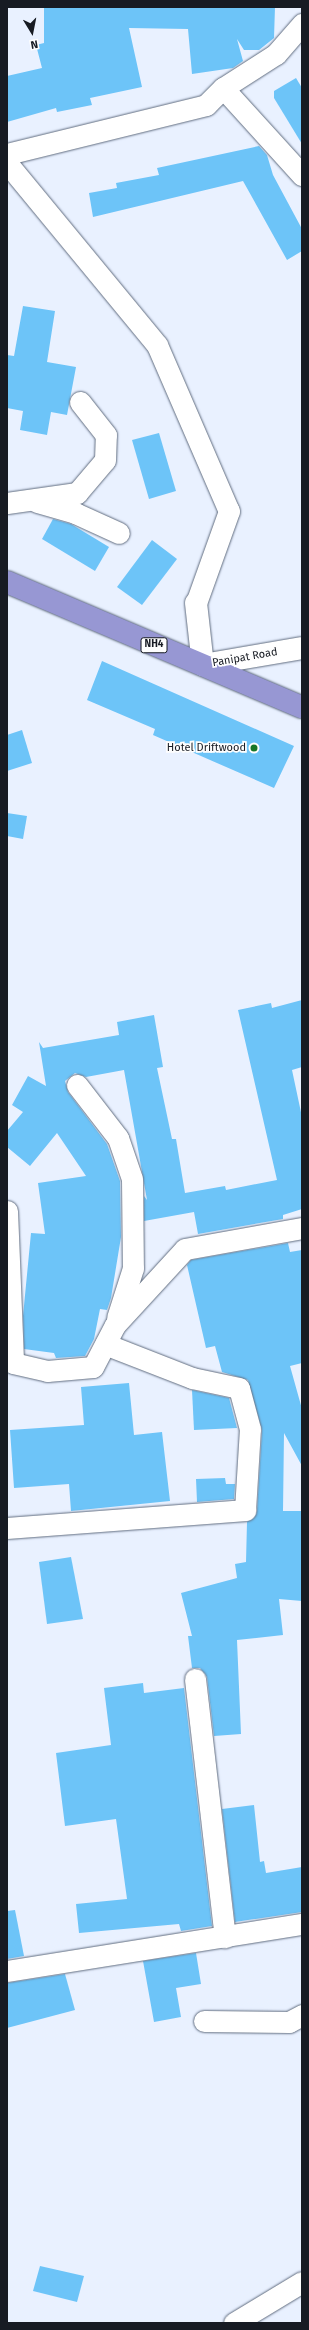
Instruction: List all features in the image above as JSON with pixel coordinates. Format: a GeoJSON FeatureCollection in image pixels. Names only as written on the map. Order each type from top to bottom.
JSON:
{"type":"FeatureCollection","features":[{"type":"Feature","properties":{"kind":"highway","name":"NH4"},"geometry":{"type":"LineString","coordinates":[[7,582],[302,707]]}},
{"type":"Feature","properties":{"kind":"street"},"geometry":{"type":"LineString","coordinates":[[7,154],[206,105],[223,88],[276,54],[302,24]]}},
{"type":"Feature","properties":{"kind":"street"},"geometry":{"type":"LineString","coordinates":[[223,88],[302,175]]}},
{"type":"Feature","properties":{"kind":"street"},"geometry":{"type":"LineString","coordinates":[[7,163],[157,345],[229,511],[196,603]]}},
{"type":"Feature","properties":{"kind":"street"},"geometry":{"type":"LineString","coordinates":[[7,503],[32,501],[77,493],[105,460],[106,435],[80,402]]}},
{"type":"Feature","properties":{"kind":"street"},"geometry":{"type":"LineString","coordinates":[[32,501],[75,513],[119,533]]}},
{"type":"Feature","properties":{"kind":"street","name":"Panipat Road"},"geometry":{"type":"LineString","coordinates":[[196,603],[203,665],[302,648]]}},
{"type":"Feature","properties":{"kind":"street"},"geometry":{"type":"LineString","coordinates":[[7,1211],[10,1363],[47,1371],[93,1367],[115,1325],[133,1268],[132,1179],[118,1138],[77,1085]]}},
{"type":"Feature","properties":{"kind":"street"},"geometry":{"type":"LineString","coordinates":[[115,1325],[185,1249],[302,1228]]}},
{"type":"Feature","properties":{"kind":"street"},"geometry":{"type":"LineString","coordinates":[[7,1528],[245,1510],[250,1429],[239,1388],[192,1378],[105,1344]]}},
{"type":"Feature","properties":{"kind":"street"},"geometry":{"type":"LineString","coordinates":[[195,1679],[225,1937]]}},
{"type":"Feature","properties":{"kind":"street"},"geometry":{"type":"LineString","coordinates":[[7,1971],[302,1924]]}},
{"type":"Feature","properties":{"kind":"street"},"geometry":{"type":"LineString","coordinates":[[204,2021],[289,2022],[302,2015]]}},
{"type":"Feature","properties":{"kind":"street"},"geometry":{"type":"LineString","coordinates":[[234,2323],[302,2282]]}},
{"type":"Feature","properties":{"kind":"building"},"geometry":{"type":"Polygon","coordinates":[[[44,7],[275,7],[274,38],[259,50],[244,50],[237,39],[243,61],[233,68],[192,74],[188,29],[129,28],[142,87],[90,98],[92,105],[57,112],[56,108],[7,122],[7,76],[42,68],[36,45],[44,43],[44,7]]]}},
{"type":"Feature","properties":{"kind":"building"},"geometry":{"type":"Polygon","coordinates":[[[296,78],[302,88],[302,144],[274,98],[274,91],[296,78]]]}},
{"type":"Feature","properties":{"kind":"building"},"geometry":{"type":"Polygon","coordinates":[[[259,146],[267,155],[273,175],[302,229],[302,251],[287,260],[243,181],[93,217],[89,193],[117,188],[116,183],[159,175],[157,168],[259,146]]]}},
{"type":"Feature","properties":{"kind":"building"},"geometry":{"type":"Polygon","coordinates":[[[23,306],[55,311],[47,362],[76,367],[67,415],[51,412],[47,435],[20,430],[23,411],[7,408],[7,355],[14,356],[23,306]]]}},
{"type":"Feature","properties":{"kind":"building"},"geometry":{"type":"Polygon","coordinates":[[[159,433],[176,491],[149,499],[132,440],[159,433]]]}},
{"type":"Feature","properties":{"kind":"building"},"geometry":{"type":"Polygon","coordinates":[[[53,519],[71,524],[109,547],[95,571],[42,539],[53,519]]]}},
{"type":"Feature","properties":{"kind":"building"},"geometry":{"type":"Polygon","coordinates":[[[152,540],[177,559],[142,605],[117,587],[152,540]]]}},
{"type":"Feature","properties":{"kind":"building"},"geometry":{"type":"Polygon","coordinates":[[[102,661],[294,746],[274,788],[153,735],[155,729],[87,700],[102,661]]]}},
{"type":"Feature","properties":{"kind":"building"},"geometry":{"type":"Polygon","coordinates":[[[22,730],[32,763],[7,771],[7,735],[22,730]]]}},
{"type":"Feature","properties":{"kind":"building"},"geometry":{"type":"Polygon","coordinates":[[[7,813],[27,816],[23,839],[7,836],[7,813]]]}},
{"type":"Feature","properties":{"kind":"building"},"geometry":{"type":"Polygon","coordinates":[[[302,1000],[302,1067],[292,1070],[302,1117],[302,1209],[283,1215],[283,1219],[198,1234],[194,1212],[144,1221],[144,1196],[147,1200],[124,1070],[86,1077],[75,1073],[65,1081],[68,1092],[107,1144],[120,1181],[121,1237],[111,1298],[107,1310],[100,1309],[94,1339],[85,1356],[56,1358],[54,1353],[24,1349],[23,1316],[31,1233],[45,1234],[38,1183],[86,1176],[57,1133],[30,1166],[7,1147],[7,1131],[23,1112],[12,1105],[28,1076],[46,1086],[39,1042],[43,1048],[119,1035],[117,1022],[154,1015],[163,1067],[157,1068],[172,1139],[176,1139],[185,1193],[225,1186],[226,1190],[277,1180],[238,1010],[271,1003],[272,1008],[302,1000]]]}},
{"type":"Feature","properties":{"kind":"building"},"geometry":{"type":"Polygon","coordinates":[[[288,1243],[290,1252],[302,1250],[302,1363],[290,1366],[302,1409],[302,1466],[284,1433],[283,1511],[302,1511],[302,1601],[279,1599],[283,1635],[237,1640],[241,1734],[214,1736],[207,1677],[200,1668],[192,1668],[188,1636],[192,1636],[181,1593],[237,1578],[235,1564],[246,1562],[247,1522],[257,1511],[262,1430],[248,1380],[222,1372],[215,1346],[206,1348],[187,1265],[191,1260],[288,1243]]]}},
{"type":"Feature","properties":{"kind":"building"},"geometry":{"type":"Polygon","coordinates":[[[129,1383],[134,1435],[162,1432],[170,1501],[71,1511],[69,1484],[14,1488],[10,1430],[84,1425],[81,1387],[129,1383]]]}},
{"type":"Feature","properties":{"kind":"building"},"geometry":{"type":"Polygon","coordinates":[[[192,1390],[229,1398],[237,1428],[194,1430],[192,1390]]]}},
{"type":"Feature","properties":{"kind":"building"},"geometry":{"type":"Polygon","coordinates":[[[225,1478],[226,1484],[235,1484],[234,1499],[197,1502],[196,1479],[225,1478]]]}},
{"type":"Feature","properties":{"kind":"building"},"geometry":{"type":"Polygon","coordinates":[[[71,1557],[83,1619],[47,1624],[39,1562],[71,1557]]]}},
{"type":"Feature","properties":{"kind":"building"},"geometry":{"type":"Polygon","coordinates":[[[143,1683],[144,1693],[184,1688],[212,1926],[181,1931],[179,1924],[79,1933],[76,1904],[127,1899],[116,1819],[65,1826],[56,1753],[111,1745],[104,1688],[143,1683]]]}},
{"type":"Feature","properties":{"kind":"building"},"geometry":{"type":"Polygon","coordinates":[[[254,1805],[260,1862],[264,1861],[266,1873],[302,1867],[302,1912],[235,1922],[222,1809],[254,1805]]]}},
{"type":"Feature","properties":{"kind":"building"},"geometry":{"type":"Polygon","coordinates":[[[15,1910],[24,1956],[7,1959],[7,1911],[15,1910]]]}},
{"type":"Feature","properties":{"kind":"building"},"geometry":{"type":"Polygon","coordinates":[[[196,1953],[201,1984],[176,1988],[181,2017],[154,2022],[143,1961],[196,1953]]]}},
{"type":"Feature","properties":{"kind":"building"},"geometry":{"type":"Polygon","coordinates":[[[65,1974],[75,2010],[7,2028],[7,1983],[65,1974]]]}},
{"type":"Feature","properties":{"kind":"building"},"geometry":{"type":"Polygon","coordinates":[[[40,2266],[84,2276],[77,2302],[33,2291],[40,2266]]]}},
{"type":"Feature","properties":{"kind":"place","name":"Hotel Driftwood"},"geometry":{"type":"Point","coordinates":[254,748]}}]}
